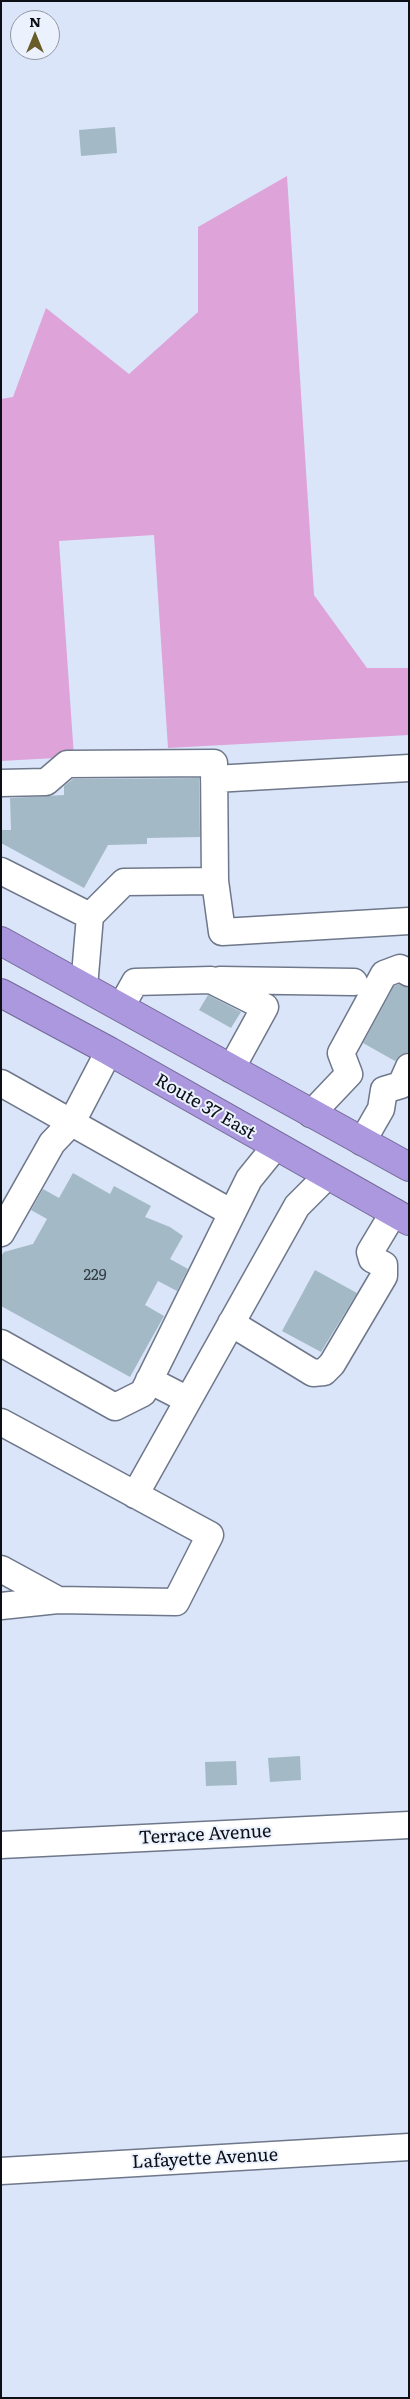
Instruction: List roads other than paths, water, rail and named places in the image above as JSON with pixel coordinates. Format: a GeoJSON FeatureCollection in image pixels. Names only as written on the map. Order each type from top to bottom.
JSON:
{"type":"FeatureCollection","features":[{"type":"Feature","properties":{"kind":"highway"},"geometry":{"type":"LineString","coordinates":[[1,941],[409,1167]]}},
{"type":"Feature","properties":{"kind":"highway","name":"Route 37 East"},"geometry":{"type":"LineString","coordinates":[[1,993],[109,1051],[401,1217]]}},
{"type":"Feature","properties":{"kind":"street"},"geometry":{"type":"LineString","coordinates":[[1,783],[46,782],[67,764],[214,763],[216,881],[222,932],[409,920]]}},
{"type":"Feature","properties":{"kind":"street"},"geometry":{"type":"LineString","coordinates":[[214,779],[409,768]]}},
{"type":"Feature","properties":{"kind":"street"},"geometry":{"type":"LineString","coordinates":[[1,871],[90,916]]}},
{"type":"Feature","properties":{"kind":"street"},"geometry":{"type":"LineString","coordinates":[[84,987],[90,916],[124,882],[216,881]]}},
{"type":"Feature","properties":{"kind":"street"},"geometry":{"type":"LineString","coordinates":[[409,973],[400,968],[384,974],[342,1053],[349,1074],[384,1090],[401,1085],[409,1067]]}},
{"type":"Feature","properties":{"kind":"street"},"geometry":{"type":"LineString","coordinates":[[211,980],[265,1007]]}},
{"type":"Feature","properties":{"kind":"street"},"geometry":{"type":"LineString","coordinates":[[121,1007],[136,982],[211,980],[354,982]]}},
{"type":"Feature","properties":{"kind":"street"},"geometry":{"type":"LineString","coordinates":[[231,1069],[278,982]]}},
{"type":"Feature","properties":{"kind":"street"},"geometry":{"type":"LineString","coordinates":[[1,1233],[52,1143],[72,1122],[109,1051]]}},
{"type":"Feature","properties":{"kind":"street"},"geometry":{"type":"LineString","coordinates":[[311,1114],[349,1074]]}},
{"type":"Feature","properties":{"kind":"street"},"geometry":{"type":"LineString","coordinates":[[1,1083],[232,1213]]}},
{"type":"Feature","properties":{"kind":"street"},"geometry":{"type":"LineString","coordinates":[[362,1142],[381,1109],[384,1090]]}},
{"type":"Feature","properties":{"kind":"street"},"geometry":{"type":"LineString","coordinates":[[1,1343],[115,1406],[143,1393],[249,1179],[275,1147]]}},
{"type":"Feature","properties":{"kind":"street"},"geometry":{"type":"LineString","coordinates":[[135,1495],[297,1206],[327,1176]]}},
{"type":"Feature","properties":{"kind":"street"},"geometry":{"type":"LineString","coordinates":[[231,1323],[313,1373],[324,1372],[332,1364],[384,1276],[384,1265],[372,1259],[370,1252],[401,1217]]}},
{"type":"Feature","properties":{"kind":"street"},"geometry":{"type":"LineString","coordinates":[[149,1380],[188,1400]]}},
{"type":"Feature","properties":{"kind":"street"},"geometry":{"type":"LineString","coordinates":[[1,1422],[210,1535],[176,1602],[58,1600],[1,1606]]}},
{"type":"Feature","properties":{"kind":"street"},"geometry":{"type":"LineString","coordinates":[[1,1569],[58,1600]]}},
{"type":"Feature","properties":{"kind":"street","name":"Terrace Avenue"},"geometry":{"type":"LineString","coordinates":[[1,1845],[409,1825]]}},
{"type":"Feature","properties":{"kind":"street","name":"Lafayette Avenue"},"geometry":{"type":"LineString","coordinates":[[1,2170],[409,2148]]}}]}
